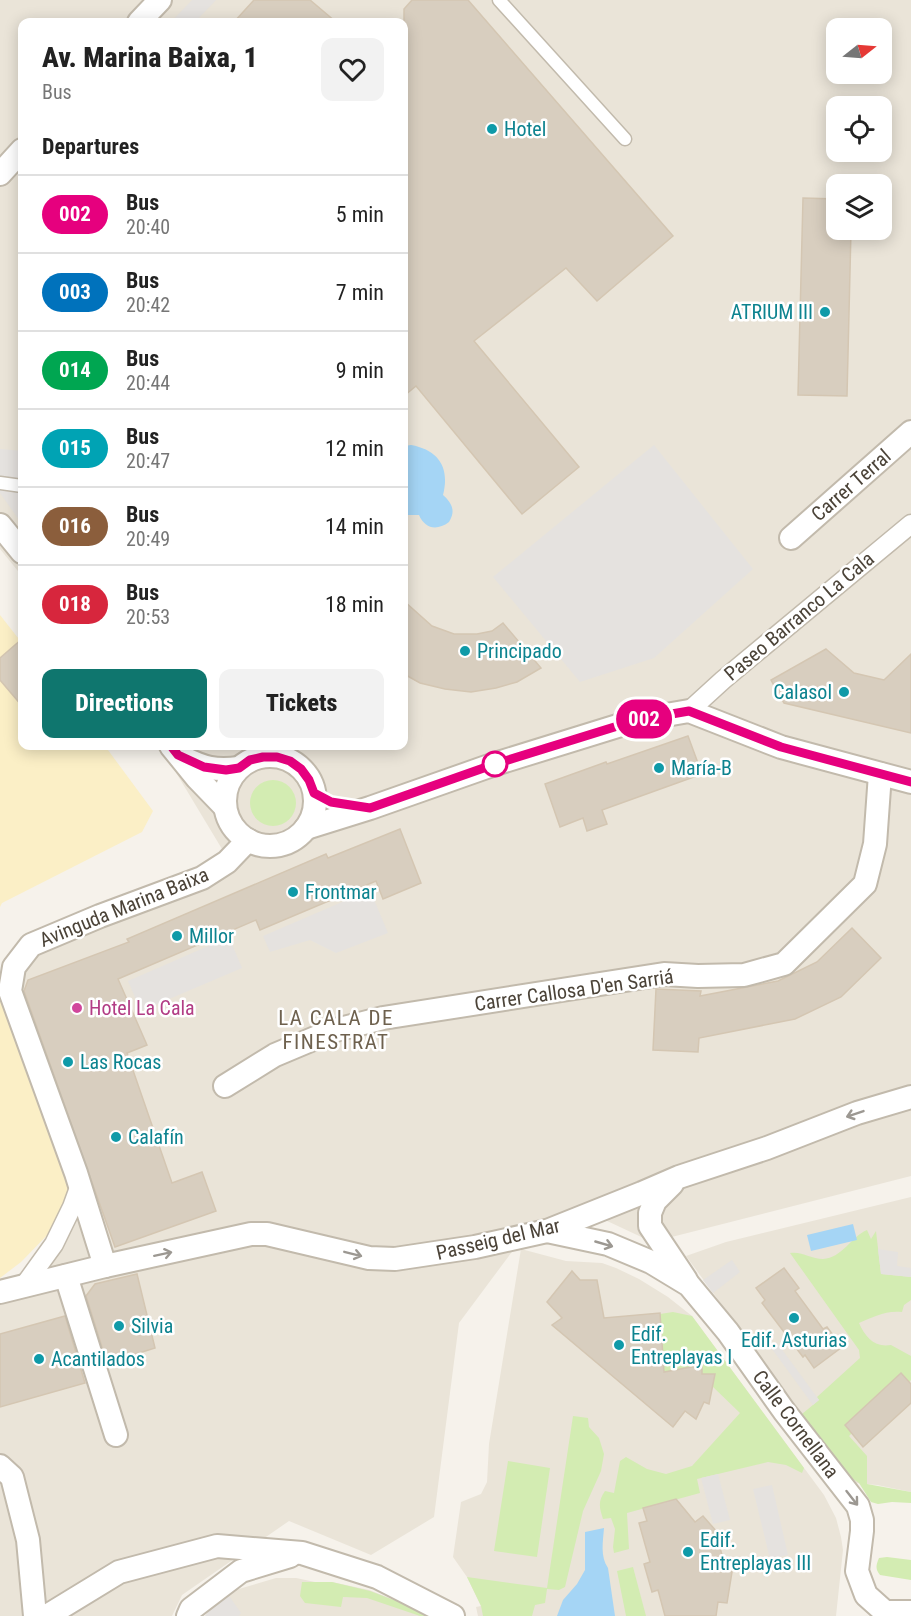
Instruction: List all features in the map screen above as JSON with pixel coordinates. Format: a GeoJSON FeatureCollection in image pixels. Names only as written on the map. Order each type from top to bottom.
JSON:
{"type":"FeatureCollection","features":[{"type":"Feature","properties":{"kind":"street"},"geometry":{"type":"LineString","coordinates":[[143,18],[160,0]]}},
{"type":"Feature","properties":{"kind":"street"},"geometry":{"type":"LineString","coordinates":[[0,174],[18,154]]}},
{"type":"Feature","properties":{"kind":"street","name":"Carrer Terral"},"geometry":{"type":"LineString","coordinates":[[791,538],[911,432]]}},
{"type":"Feature","properties":{"kind":"street","name":"Paseo Barranco La Cala"},"geometry":{"type":"LineString","coordinates":[[689,711],[723,680],[911,524]]}},
{"type":"Feature","properties":{"kind":"street"},"geometry":{"type":"LineString","coordinates":[[0,525],[18,547]]}},
{"type":"Feature","properties":{"kind":"street"},"geometry":{"type":"LineString","coordinates":[[306,828],[495,764],[626,723],[689,711],[781,747],[911,782]]}},
{"type":"Feature","properties":{"kind":"street"},"geometry":{"type":"LineString","coordinates":[[175,750],[204,767],[226,770],[239,768]]}},
{"type":"Feature","properties":{"kind":"street"},"geometry":{"type":"LineString","coordinates":[[175,750],[197,778],[225,807]]}},
{"type":"Feature","properties":{"kind":"street"},"geometry":{"type":"LineString","coordinates":[[323,798],[315,805],[306,828],[297,837],[285,844],[273,846],[260,845],[237,832],[229,821],[225,807],[230,780],[239,768],[250,760],[277,757],[290,761],[301,769],[323,798],[370,808]]}},
{"type":"Feature","properties":{"kind":"street","name":"Carrer Callosa D'en Sarriá"},"geometry":{"type":"LineString","coordinates":[[225,1086],[275,1055],[332,1031],[382,1018],[664,974],[744,975],[784,964],[865,884],[875,844],[880,774]]}},
{"type":"Feature","properties":{"kind":"street","name":"Avinguda Marina Baixa"},"geometry":{"type":"LineString","coordinates":[[105,1266],[80,1185],[10,991],[14,967],[31,945],[100,916],[202,878],[227,862],[248,840]]}},
{"type":"Feature","properties":{"kind":"street","name":"Passeig del Mar"},"geometry":{"type":"LineString","coordinates":[[105,1266],[251,1234],[267,1234],[369,1258],[395,1259],[475,1247],[547,1231],[679,1177],[767,1148],[857,1113],[911,1097]]}},
{"type":"Feature","properties":{"kind":"street"},"geometry":{"type":"LineString","coordinates":[[679,1177],[655,1202],[650,1213],[650,1226],[689,1285]]}},
{"type":"Feature","properties":{"kind":"street"},"geometry":{"type":"LineString","coordinates":[[23,1287],[54,1244],[80,1185]]}},
{"type":"Feature","properties":{"kind":"street","name":"Calle Cornellana"},"geometry":{"type":"LineString","coordinates":[[547,1231],[608,1244],[651,1262],[689,1285],[728,1332],[784,1411],[858,1506],[862,1531],[857,1571],[866,1595],[883,1614]]}},
{"type":"Feature","properties":{"kind":"street"},"geometry":{"type":"LineString","coordinates":[[0,1292],[105,1266]]}},
{"type":"Feature","properties":{"kind":"street"},"geometry":{"type":"LineString","coordinates":[[66,1276],[116,1435]]}},
{"type":"Feature","properties":{"kind":"street"},"geometry":{"type":"LineString","coordinates":[[0,1466],[12,1477],[28,1540],[35,1616]]}},
{"type":"Feature","properties":{"kind":"street"},"geometry":{"type":"LineString","coordinates":[[47,1616],[119,1572],[217,1546],[302,1553],[378,1577],[453,1616]]}},
{"type":"Feature","properties":{"kind":"street"},"geometry":{"type":"LineString","coordinates":[[188,1616],[191,1609],[241,1571],[302,1553]]}},
{"type":"Feature","properties":{"kind":"street"},"geometry":{"type":"LineString","coordinates":[[883,1614],[911,1612]]}},
{"type":"Feature","properties":{"kind":"lane"},"geometry":{"type":"LineString","coordinates":[[499,0],[625,140]]}},
{"type":"Feature","properties":{"kind":"lane"},"geometry":{"type":"LineString","coordinates":[[0,483],[18,485]]}},
{"type":"Feature","properties":{"kind":"shaded area"},"geometry":{"type":"Polygon","coordinates":[[[0,0],[911,0],[911,1176],[652,1242],[605,1220],[517,1245],[459,1323],[434,1517],[371,1555],[289,1521],[182,1595],[172,1616],[0,1616],[0,1296],[34,1289],[66,1243],[78,1190],[12,963],[228,859],[162,750],[408,750],[408,18],[18,18],[18,571],[0,549],[0,0]]]}},
{"type":"Feature","properties":{"kind":"shaded area"},"geometry":{"type":"Polygon","coordinates":[[[192,0],[216,0],[199,18],[175,18],[192,0]]]}},
{"type":"Feature","properties":{"kind":"shaded area"},"geometry":{"type":"Polygon","coordinates":[[[654,445],[753,569],[654,658],[580,682],[493,577],[654,445]]]}},
{"type":"Feature","properties":{"kind":"shaded area"},"geometry":{"type":"Polygon","coordinates":[[[0,449],[18,451],[18,518],[0,493],[0,449]]]}},
{"type":"Feature","properties":{"kind":"shaded area"},"geometry":{"type":"Polygon","coordinates":[[[370,890],[388,933],[336,953],[310,940],[270,952],[263,936],[370,890]]]}},
{"type":"Feature","properties":{"kind":"shaded area"},"geometry":{"type":"Polygon","coordinates":[[[229,937],[242,968],[141,1011],[128,981],[229,937]]]}},
{"type":"Feature","properties":{"kind":"shaded area"},"geometry":{"type":"Polygon","coordinates":[[[911,1197],[911,1492],[855,1483],[686,1256],[726,1242],[911,1197]]]}},
{"type":"Feature","properties":{"kind":"shaded area"},"geometry":{"type":"Polygon","coordinates":[[[521,1249],[566,1261],[602,1263],[616,1268],[668,1297],[692,1316],[824,1495],[836,1518],[843,1550],[836,1616],[478,1616],[476,1607],[481,1606],[467,1577],[453,1557],[461,1502],[481,1494],[487,1482],[489,1444],[521,1249]]]}},
{"type":"Feature","properties":{"kind":"shaded area"},"geometry":{"type":"Polygon","coordinates":[[[878,1249],[898,1252],[897,1266],[911,1268],[911,1277],[881,1274],[878,1249]]]}},
{"type":"Feature","properties":{"kind":"shaded area"},"geometry":{"type":"Polygon","coordinates":[[[732,1260],[740,1272],[713,1293],[703,1280],[732,1260]]]}},
{"type":"Feature","properties":{"kind":"shaded area"},"geometry":{"type":"Polygon","coordinates":[[[778,1344],[819,1400],[813,1405],[772,1349],[778,1344]]]}},
{"type":"Feature","properties":{"kind":"shaded area"},"geometry":{"type":"Polygon","coordinates":[[[718,1474],[730,1520],[713,1524],[701,1478],[718,1474]]]}},
{"type":"Feature","properties":{"kind":"shaded area"},"geometry":{"type":"Polygon","coordinates":[[[772,1485],[788,1555],[770,1559],[753,1489],[772,1485]]]}},
{"type":"Feature","properties":{"kind":"shaded area"},"geometry":{"type":"Polygon","coordinates":[[[276,1578],[332,1582],[369,1590],[436,1616],[205,1616],[232,1591],[276,1578]]]}},
{"type":"Feature","properties":{"kind":"shaded area"},"geometry":{"type":"Polygon","coordinates":[[[227,1593],[241,1613],[239,1616],[205,1616],[217,1602],[227,1593]]]}},
{"type":"Feature","properties":{"kind":"green space"},"geometry":{"type":"Polygon","coordinates":[[[273,780],[289,787],[296,803],[289,819],[273,826],[257,819],[250,803],[257,787],[273,780]]]}},
{"type":"Feature","properties":{"kind":"green space"},"geometry":{"type":"Polygon","coordinates":[[[867,1230],[871,1239],[876,1231],[881,1274],[911,1277],[911,1300],[904,1305],[902,1312],[885,1313],[859,1323],[864,1333],[875,1343],[891,1345],[911,1356],[911,1380],[909,1382],[901,1373],[845,1425],[852,1433],[849,1436],[867,1456],[867,1484],[911,1492],[911,1503],[878,1504],[871,1502],[859,1483],[850,1477],[802,1414],[819,1400],[817,1397],[860,1358],[859,1350],[790,1253],[799,1253],[819,1259],[830,1258],[867,1230]]]}},
{"type":"Feature","properties":{"kind":"green space"},"geometry":{"type":"Polygon","coordinates":[[[673,1312],[692,1316],[804,1468],[802,1473],[786,1465],[768,1462],[697,1479],[700,1493],[627,1513],[629,1549],[614,1553],[615,1529],[611,1518],[603,1519],[600,1504],[605,1491],[614,1493],[620,1461],[626,1457],[647,1469],[666,1474],[692,1466],[740,1413],[712,1386],[714,1374],[702,1374],[702,1365],[664,1372],[660,1314],[673,1312]]]}},
{"type":"Feature","properties":{"kind":"green space"},"geometry":{"type":"Polygon","coordinates":[[[573,1416],[588,1418],[589,1427],[599,1438],[604,1454],[601,1471],[583,1511],[565,1587],[559,1590],[547,1589],[545,1603],[535,1605],[532,1616],[483,1616],[481,1606],[467,1577],[547,1588],[573,1416]]]}},
{"type":"Feature","properties":{"kind":"green space"},"geometry":{"type":"Polygon","coordinates":[[[508,1461],[550,1468],[537,1557],[494,1551],[508,1461]]]}},
{"type":"Feature","properties":{"kind":"green space"},"geometry":{"type":"Polygon","coordinates":[[[887,1557],[911,1560],[911,1580],[880,1575],[877,1569],[878,1560],[887,1557]]]}},
{"type":"Feature","properties":{"kind":"green space"},"geometry":{"type":"Polygon","coordinates":[[[633,1567],[646,1616],[626,1616],[617,1571],[633,1567]]]}},
{"type":"Feature","properties":{"kind":"green space"},"geometry":{"type":"Polygon","coordinates":[[[302,1582],[332,1582],[370,1591],[436,1616],[420,1616],[367,1598],[343,1597],[341,1607],[305,1603],[300,1596],[302,1582]]]}},
{"type":"Feature","properties":{"kind":"sand"},"geometry":{"type":"Polygon","coordinates":[[[0,615],[18,638],[18,750],[108,750],[153,811],[142,832],[2,903],[0,907],[0,615]]]}},
{"type":"Feature","properties":{"kind":"sand"},"geometry":{"type":"Polygon","coordinates":[[[0,991],[70,1184],[59,1223],[21,1262],[0,1278],[0,991]]]}},
{"type":"Feature","properties":{"kind":"water"},"geometry":{"type":"Polygon","coordinates":[[[408,445],[421,447],[429,451],[440,462],[443,469],[445,485],[443,495],[451,504],[453,511],[449,522],[440,527],[428,526],[419,515],[408,515],[408,445]]]}},
{"type":"Feature","properties":{"kind":"water"},"geometry":{"type":"Polygon","coordinates":[[[853,1224],[857,1240],[811,1251],[807,1235],[853,1224]]]}},
{"type":"Feature","properties":{"kind":"water"},"geometry":{"type":"Polygon","coordinates":[[[604,1528],[603,1554],[608,1568],[615,1616],[557,1616],[563,1600],[577,1584],[585,1570],[585,1532],[604,1528]]]}},
{"type":"Feature","properties":{"kind":"building"},"geometry":{"type":"Polygon","coordinates":[[[254,0],[310,0],[331,18],[238,18],[254,0]]]}},
{"type":"Feature","properties":{"kind":"building","name":"Hotel"},"geometry":{"type":"Polygon","coordinates":[[[412,0],[468,0],[673,236],[597,301],[566,268],[474,341],[579,467],[522,514],[416,386],[408,393],[408,18],[404,18],[404,9],[412,0]]]}},
{"type":"Feature","properties":{"kind":"building","name":"ATRIUM III"},"geometry":{"type":"Polygon","coordinates":[[[803,198],[826,199],[826,240],[851,240],[847,396],[798,395],[803,198]]]}},
{"type":"Feature","properties":{"kind":"building","name":"Principado"},"geometry":{"type":"Polygon","coordinates":[[[408,605],[432,626],[454,634],[477,634],[492,631],[503,623],[541,668],[517,682],[471,692],[420,683],[408,676],[408,605]]]}},
{"type":"Feature","properties":{"kind":"building"},"geometry":{"type":"Polygon","coordinates":[[[18,642],[18,701],[0,680],[0,658],[18,642]]]}},
{"type":"Feature","properties":{"kind":"building","name":"Calasol"},"geometry":{"type":"Polygon","coordinates":[[[826,649],[854,673],[884,680],[911,654],[911,733],[784,703],[771,680],[826,649]]]}},
{"type":"Feature","properties":{"kind":"building"},"geometry":{"type":"Polygon","coordinates":[[[688,736],[702,774],[602,810],[607,824],[587,831],[583,818],[560,827],[545,784],[688,736]]]}},
{"type":"Feature","properties":{"kind":"building"},"geometry":{"type":"Polygon","coordinates":[[[400,829],[421,883],[383,899],[376,881],[260,930],[256,920],[118,979],[147,1045],[127,1053],[172,1183],[202,1172],[216,1211],[115,1247],[24,991],[28,980],[129,942],[127,939],[326,854],[328,858],[400,829]]]}},
{"type":"Feature","properties":{"kind":"building"},"geometry":{"type":"Polygon","coordinates":[[[852,928],[881,958],[841,997],[795,1019],[699,1038],[698,1052],[653,1050],[656,989],[701,991],[700,996],[778,981],[817,962],[852,928]]]}},
{"type":"Feature","properties":{"kind":"building","name":"Edif. Asturias"},"geometry":{"type":"Polygon","coordinates":[[[784,1268],[799,1288],[795,1291],[823,1329],[827,1327],[842,1347],[814,1368],[762,1303],[765,1300],[756,1288],[784,1268]]]}},
{"type":"Feature","properties":{"kind":"building","name":"Edif. Entreplayas I"},"geometry":{"type":"Polygon","coordinates":[[[572,1271],[580,1280],[597,1280],[604,1318],[660,1313],[664,1372],[702,1365],[702,1374],[715,1374],[709,1404],[704,1402],[696,1419],[685,1411],[673,1427],[552,1325],[562,1318],[547,1302],[572,1271]]]}},
{"type":"Feature","properties":{"kind":"building","name":"Silvia"},"geometry":{"type":"Polygon","coordinates":[[[137,1274],[155,1348],[107,1363],[86,1296],[95,1284],[137,1274]]]}},
{"type":"Feature","properties":{"kind":"building","name":"Acantilados"},"geometry":{"type":"Polygon","coordinates":[[[65,1316],[85,1383],[0,1407],[0,1334],[65,1316]]]}},
{"type":"Feature","properties":{"kind":"building"},"geometry":{"type":"Polygon","coordinates":[[[901,1373],[911,1384],[911,1403],[863,1447],[845,1425],[901,1373]]]}},
{"type":"Feature","properties":{"kind":"building","name":"Edif. Entreplayas III"},"geometry":{"type":"Polygon","coordinates":[[[676,1499],[695,1522],[703,1516],[724,1540],[719,1544],[726,1570],[732,1572],[727,1603],[718,1602],[716,1616],[665,1616],[658,1590],[652,1592],[644,1564],[650,1562],[639,1523],[647,1521],[643,1508],[676,1499]]]}},
{"type":"Feature","properties":{"kind":"bus line","name":"002"},"geometry":{"type":"LineString","coordinates":[[174,750],[178,755],[204,767],[226,770],[239,768],[250,760],[277,757],[290,761],[301,769],[314,793],[331,802],[370,808],[495,764],[637,720],[689,711],[781,747],[911,782]]}},
{"type":"Feature","properties":{"kind":"place","name":"Hotel"},"geometry":{"type":"Point","coordinates":[492,129]}},
{"type":"Feature","properties":{"kind":"place","name":"ATRIUM III"},"geometry":{"type":"Point","coordinates":[825,312]}},
{"type":"Feature","properties":{"kind":"place","name":"Principado"},"geometry":{"type":"Point","coordinates":[465,651]}},
{"type":"Feature","properties":{"kind":"place","name":"Calasol"},"geometry":{"type":"Point","coordinates":[844,692]}},
{"type":"Feature","properties":{"kind":"place","name":"María-B"},"geometry":{"type":"Point","coordinates":[659,768]}},
{"type":"Feature","properties":{"kind":"place","name":"Frontmar"},"geometry":{"type":"Point","coordinates":[293,892]}},
{"type":"Feature","properties":{"kind":"place","name":"Millor"},"geometry":{"type":"Point","coordinates":[177,936]}},
{"type":"Feature","properties":{"kind":"place","name":"Hotel La Cala"},"geometry":{"type":"Point","coordinates":[77,1008]}},
{"type":"Feature","properties":{"kind":"place","name":"Las Rocas"},"geometry":{"type":"Point","coordinates":[68,1062]}},
{"type":"Feature","properties":{"kind":"place","name":"Calafín"},"geometry":{"type":"Point","coordinates":[116,1137]}},
{"type":"Feature","properties":{"kind":"place","name":"Edif. Asturias"},"geometry":{"type":"Point","coordinates":[794,1318]}},
{"type":"Feature","properties":{"kind":"place","name":"Silvia"},"geometry":{"type":"Point","coordinates":[119,1326]}},
{"type":"Feature","properties":{"kind":"place","name":"Edif. Entreplayas I"},"geometry":{"type":"Point","coordinates":[619,1345]}},
{"type":"Feature","properties":{"kind":"place","name":"Acantilados"},"geometry":{"type":"Point","coordinates":[39,1359]}},
{"type":"Feature","properties":{"kind":"place","name":"Edif. Entreplayas III"},"geometry":{"type":"Point","coordinates":[688,1552]}},
{"type":"Feature","properties":{"kind":"district","name":"LA CALA DE FINESTRAT"},"geometry":{"type":"Point","coordinates":[336,1030]}}]}
